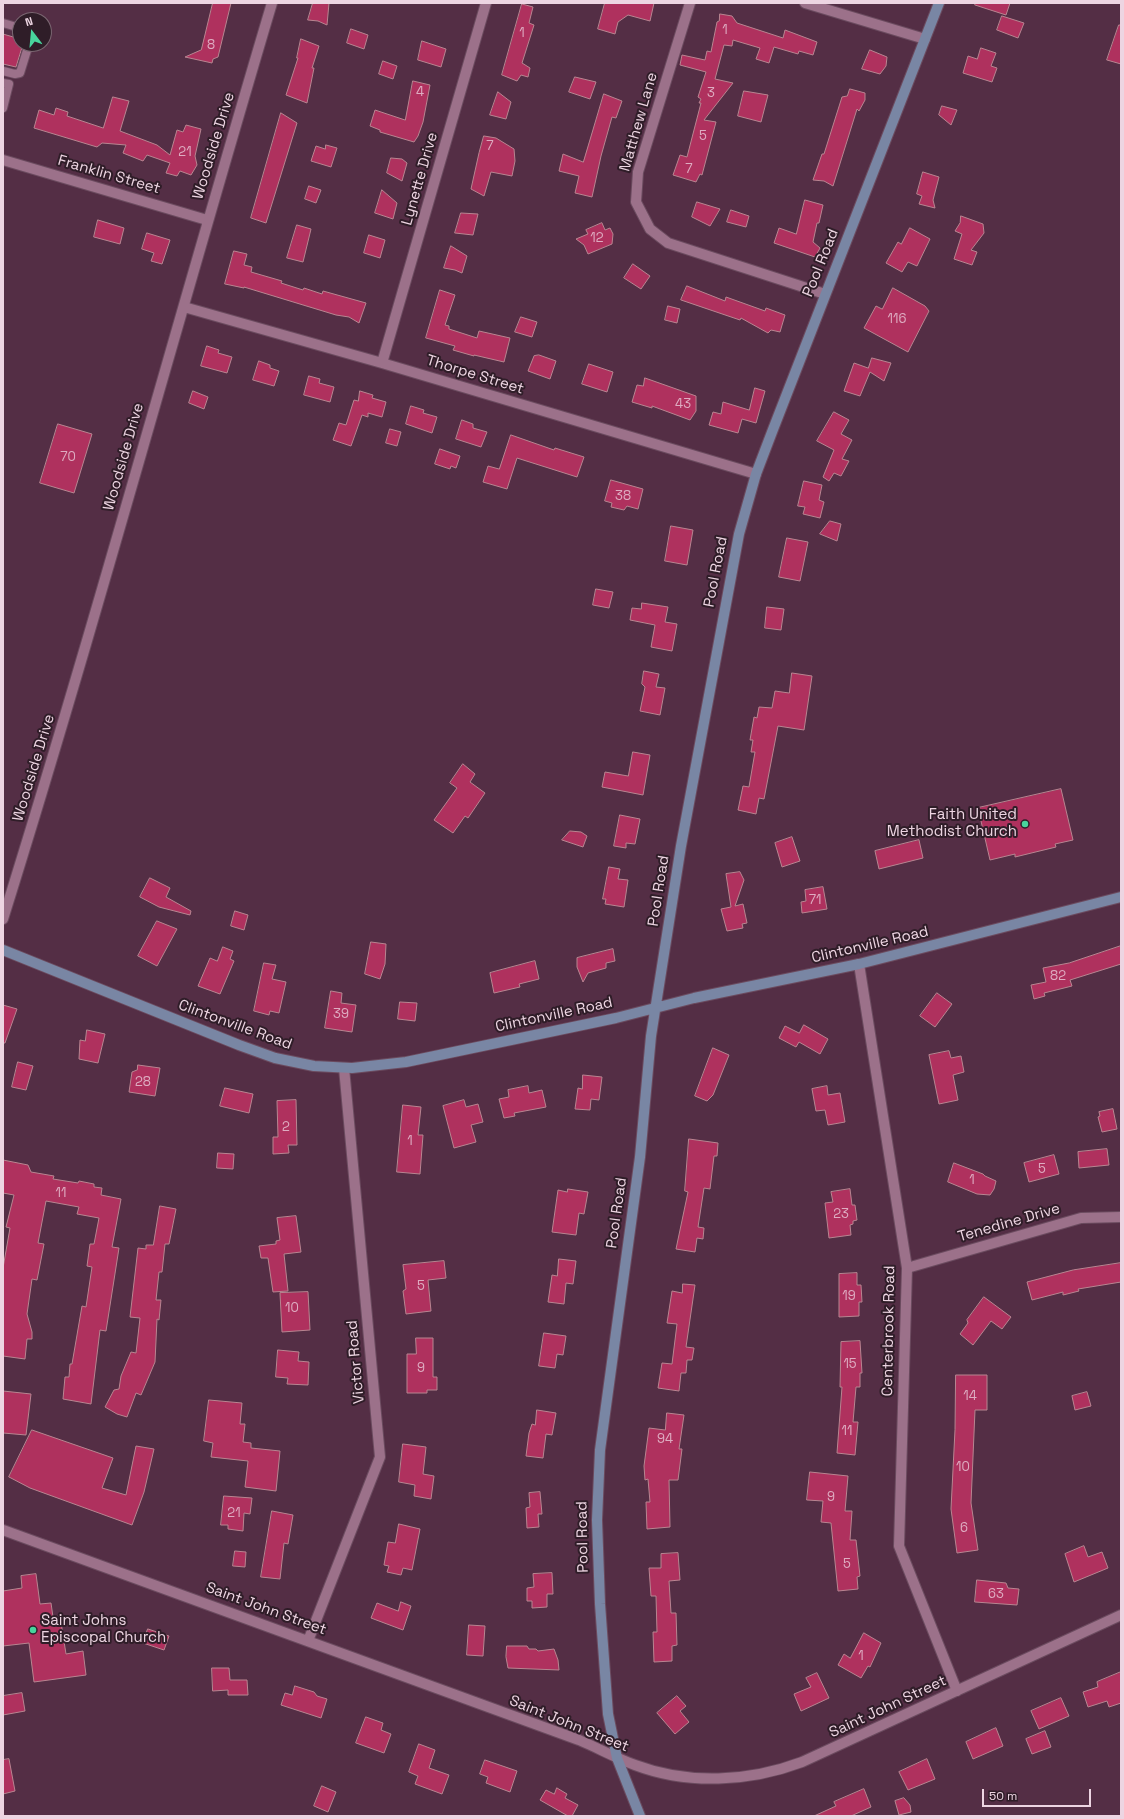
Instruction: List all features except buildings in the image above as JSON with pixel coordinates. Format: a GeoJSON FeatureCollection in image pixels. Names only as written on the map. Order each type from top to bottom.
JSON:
{"type":"FeatureCollection","features":[{"type":"Feature","properties":{"kind":"street","name":"Woodside Drive"},"geometry":{"type":"LineString","coordinates":[[3,919],[55,752],[184,307],[207,220],[272,3]]}},
{"type":"Feature","properties":{"kind":"street","name":"Lynette Drive"},"geometry":{"type":"LineString","coordinates":[[382,363],[486,3]]}},
{"type":"Feature","properties":{"kind":"street","name":"Matthew Lane"},"geometry":{"type":"LineString","coordinates":[[690,3],[638,172],[636,202],[650,229],[668,243],[825,294]]}},
{"type":"Feature","properties":{"kind":"street"},"geometry":{"type":"LineString","coordinates":[[805,3],[925,39]]}},
{"type":"Feature","properties":{"kind":"street","name":"Pool Road"},"geometry":{"type":"LineString","coordinates":[[640,1816],[617,1758],[611,1734],[606,1693],[597,1528],[598,1482],[609,1380],[640,1157],[650,1036],[656,1008],[681,846],[730,576],[739,534],[756,474],[939,3]]}},
{"type":"Feature","properties":{"kind":"street","name":"Franklin Street"},"geometry":{"type":"LineString","coordinates":[[3,160],[207,220]]}},
{"type":"Feature","properties":{"kind":"street","name":"Thorpe Street"},"geometry":{"type":"LineString","coordinates":[[184,307],[382,363],[756,474]]}},
{"type":"Feature","properties":{"kind":"street","name":"Clintonville Road"},"geometry":{"type":"LineString","coordinates":[[3,950],[259,1053],[302,1064],[344,1068],[365,1067],[414,1060],[859,964],[1121,897]]}},
{"type":"Feature","properties":{"kind":"street","name":"Centerbrook Road"},"geometry":{"type":"LineString","coordinates":[[859,964],[907,1268],[899,1546],[957,1692]]}},
{"type":"Feature","properties":{"kind":"street","name":"Victor Road"},"geometry":{"type":"LineString","coordinates":[[308,1641],[380,1456],[344,1068]]}},
{"type":"Feature","properties":{"kind":"street","name":"Tenedine Drive"},"geometry":{"type":"LineString","coordinates":[[907,1268],[1080,1218],[1121,1217]]}},
{"type":"Feature","properties":{"kind":"street","name":"Saint John Street"},"geometry":{"type":"LineString","coordinates":[[3,1530],[579,1740],[617,1758],[644,1768],[691,1777],[724,1779],[768,1773],[813,1758],[1121,1615]]}},
{"type":"Feature","properties":{"kind":"lane"},"geometry":{"type":"LineString","coordinates":[[3,71],[15,74],[20,72],[26,52]]}},
{"type":"Feature","properties":{"kind":"lane"},"geometry":{"type":"LineString","coordinates":[[3,108],[6,84]]}},
{"type":"Feature","properties":{"kind":"place","name":"Faith United Methodist Church"},"geometry":{"type":"Point","coordinates":[1025,824]}},
{"type":"Feature","properties":{"kind":"place","name":"Saint Johns Episcopal Church"},"geometry":{"type":"Point","coordinates":[33,1630]}}]}
